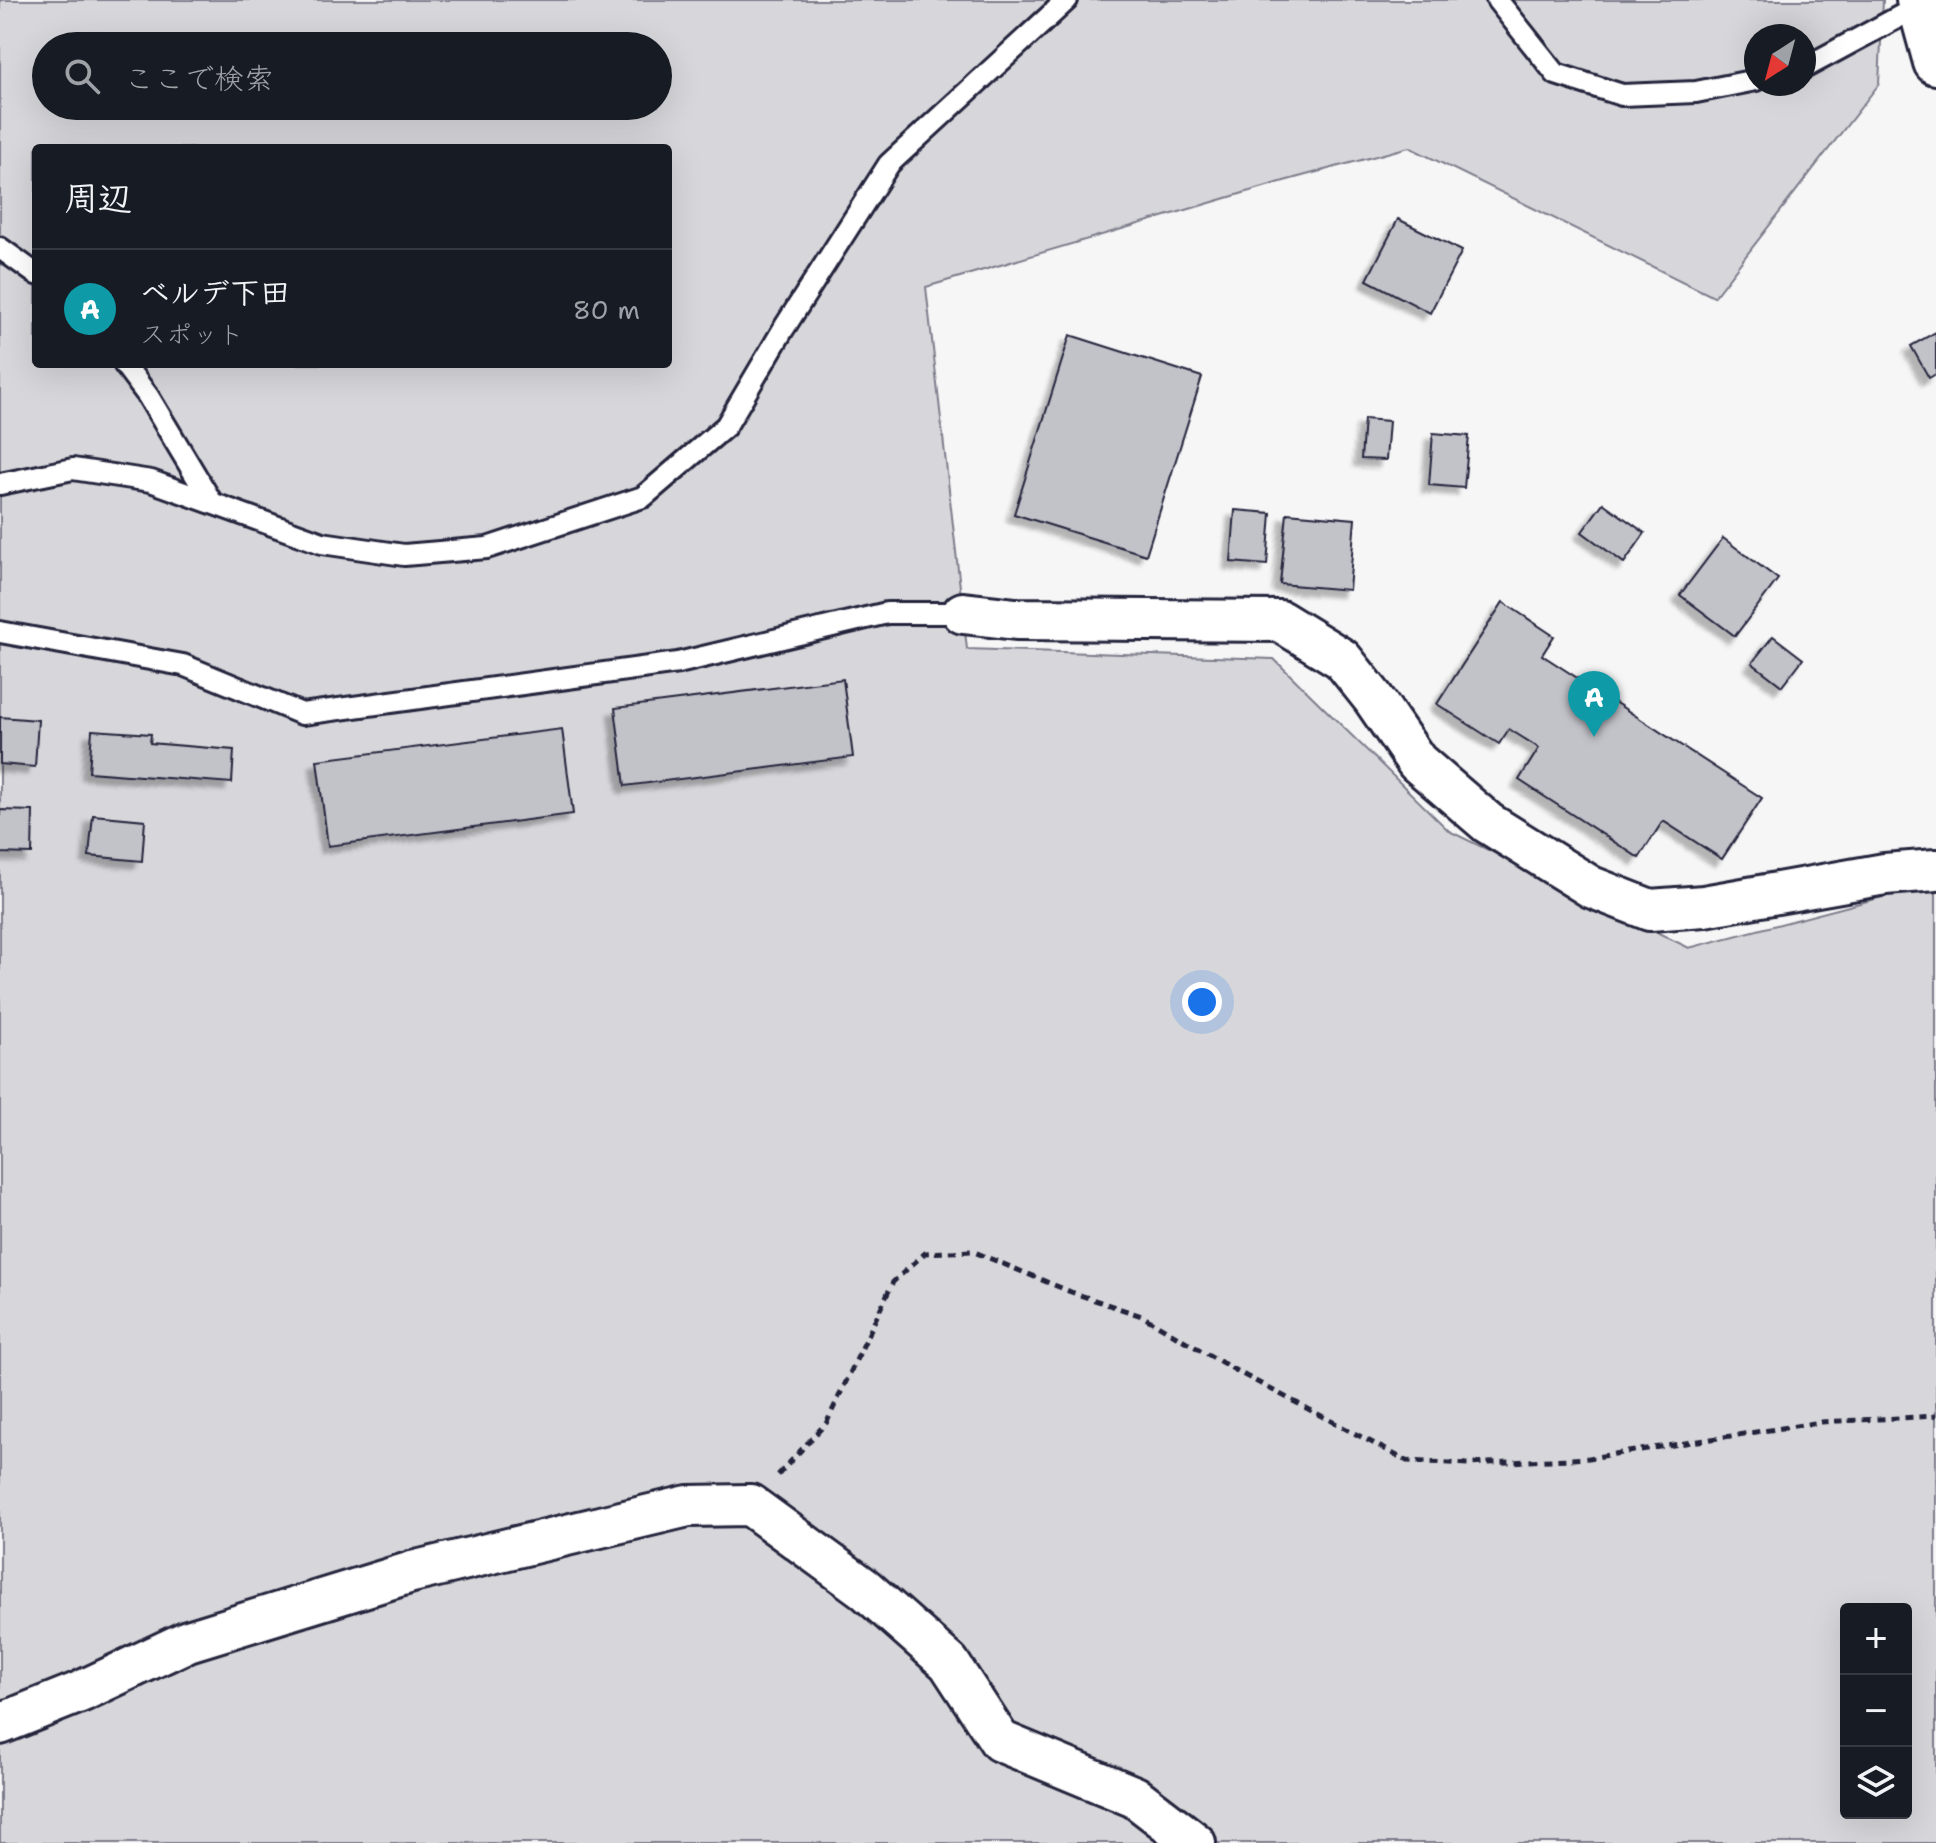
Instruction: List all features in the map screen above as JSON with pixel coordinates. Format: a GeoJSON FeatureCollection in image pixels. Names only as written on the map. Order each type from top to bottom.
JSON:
{"type":"FeatureCollection","features":[{"type":"Feature","properties":{"kind":"main road"},"geometry":{"type":"LineString","coordinates":[[1919,3],[1936,62]]}},
{"type":"Feature","properties":{"kind":"street"},"geometry":{"type":"LineString","coordinates":[[963,613],[1016,619],[1280,621],[1342,659],[1417,762],[1488,823],[1591,887],[1650,910],[1704,906],[1885,874],[1936,870]]}},
{"type":"Feature","properties":{"kind":"street"},"geometry":{"type":"LineString","coordinates":[[0,1724],[80,1692],[188,1641],[412,1572],[688,1506],[750,1505],[865,1589],[949,1663],[1000,1741],[1135,1797],[1195,1843]]}},
{"type":"Feature","properties":{"kind":"lane"},"geometry":{"type":"LineString","coordinates":[[0,484],[73,469],[151,481],[322,543],[404,555],[487,548],[643,497],[726,426],[784,328],[889,164],[1067,0]]}},
{"type":"Feature","properties":{"kind":"lane"},"geometry":{"type":"LineString","coordinates":[[1497,0],[1556,74],[1622,95],[1696,92],[1744,82]]}},
{"type":"Feature","properties":{"kind":"lane"},"geometry":{"type":"LineString","coordinates":[[1816,61],[1919,3]]}},
{"type":"Feature","properties":{"kind":"lane"},"geometry":{"type":"LineString","coordinates":[[0,248],[32,271]]}},
{"type":"Feature","properties":{"kind":"lane"},"geometry":{"type":"LineString","coordinates":[[127,368],[148,396],[211,501]]}},
{"type":"Feature","properties":{"kind":"lane"},"geometry":{"type":"LineString","coordinates":[[0,632],[183,665],[302,714],[678,663],[887,613],[963,613]]}},
{"type":"Feature","properties":{"kind":"path"},"geometry":{"type":"LineString","coordinates":[[750,1505],[827,1422],[893,1282],[925,1253],[972,1251],[1071,1292],[1142,1316],[1240,1373],[1407,1461],[1469,1464],[1589,1458],[1821,1422],[1936,1416]]}},
{"type":"Feature","properties":{"kind":"shaded area"},"geometry":{"type":"Polygon","coordinates":[[[0,0],[1883,0],[1879,84],[1714,297],[1409,147],[926,287],[967,649],[1274,659],[1449,831],[1689,948],[1936,883],[1936,1843],[0,1843],[0,0]]]}},
{"type":"Feature","properties":{"kind":"building"},"geometry":{"type":"Polygon","coordinates":[[[1398,219],[1462,251],[1430,313],[1367,280],[1398,219]]]}},
{"type":"Feature","properties":{"kind":"building"},"geometry":{"type":"Polygon","coordinates":[[[1936,332],[1936,374],[1929,378],[1911,346],[1936,332]]]}},
{"type":"Feature","properties":{"kind":"building"},"geometry":{"type":"Polygon","coordinates":[[[1070,335],[1202,377],[1146,555],[1014,514],[1070,335]]]}},
{"type":"Feature","properties":{"kind":"building"},"geometry":{"type":"Polygon","coordinates":[[[1364,419],[1389,421],[1386,460],[1361,459],[1364,419]]]}},
{"type":"Feature","properties":{"kind":"building"},"geometry":{"type":"Polygon","coordinates":[[[1433,433],[1469,436],[1464,488],[1429,485],[1433,433]]]}},
{"type":"Feature","properties":{"kind":"building"},"geometry":{"type":"Polygon","coordinates":[[[1603,503],[1645,533],[1624,563],[1582,532],[1603,503]]]}},
{"type":"Feature","properties":{"kind":"building"},"geometry":{"type":"Polygon","coordinates":[[[1235,510],[1271,513],[1267,565],[1231,562],[1235,510]]]}},
{"type":"Feature","properties":{"kind":"building"},"geometry":{"type":"Polygon","coordinates":[[[1287,513],[1355,519],[1349,590],[1280,584],[1287,513]]]}},
{"type":"Feature","properties":{"kind":"building"},"geometry":{"type":"Polygon","coordinates":[[[1723,538],[1778,579],[1735,636],[1680,595],[1723,538]]]}},
{"type":"Feature","properties":{"kind":"building"},"geometry":{"type":"Polygon","coordinates":[[[1503,602],[1554,636],[1542,655],[1762,798],[1722,859],[1663,821],[1639,858],[1519,780],[1539,748],[1509,729],[1499,744],[1437,704],[1503,602]]]}},
{"type":"Feature","properties":{"kind":"building"},"geometry":{"type":"Polygon","coordinates":[[[1773,636],[1803,659],[1782,686],[1752,663],[1773,636]]]}},
{"type":"Feature","properties":{"kind":"building"},"geometry":{"type":"Polygon","coordinates":[[[843,679],[853,757],[625,786],[615,708],[843,679]]]}},
{"type":"Feature","properties":{"kind":"building"},"geometry":{"type":"Polygon","coordinates":[[[0,717],[38,720],[35,767],[0,764],[0,717]]]}},
{"type":"Feature","properties":{"kind":"building"},"geometry":{"type":"Polygon","coordinates":[[[562,729],[573,814],[328,846],[317,760],[562,729]]]}},
{"type":"Feature","properties":{"kind":"building"},"geometry":{"type":"Polygon","coordinates":[[[92,730],[151,734],[150,743],[234,750],[232,783],[89,772],[92,730]]]}},
{"type":"Feature","properties":{"kind":"building"},"geometry":{"type":"Polygon","coordinates":[[[0,810],[33,811],[32,854],[0,853],[0,810]]]}},
{"type":"Feature","properties":{"kind":"building"},"geometry":{"type":"Polygon","coordinates":[[[93,815],[145,820],[142,861],[89,856],[93,815]]]}},
{"type":"Feature","properties":{"kind":"place","name":"ベルデ下田"},"geometry":{"type":"Point","coordinates":[1594,737]}}]}
